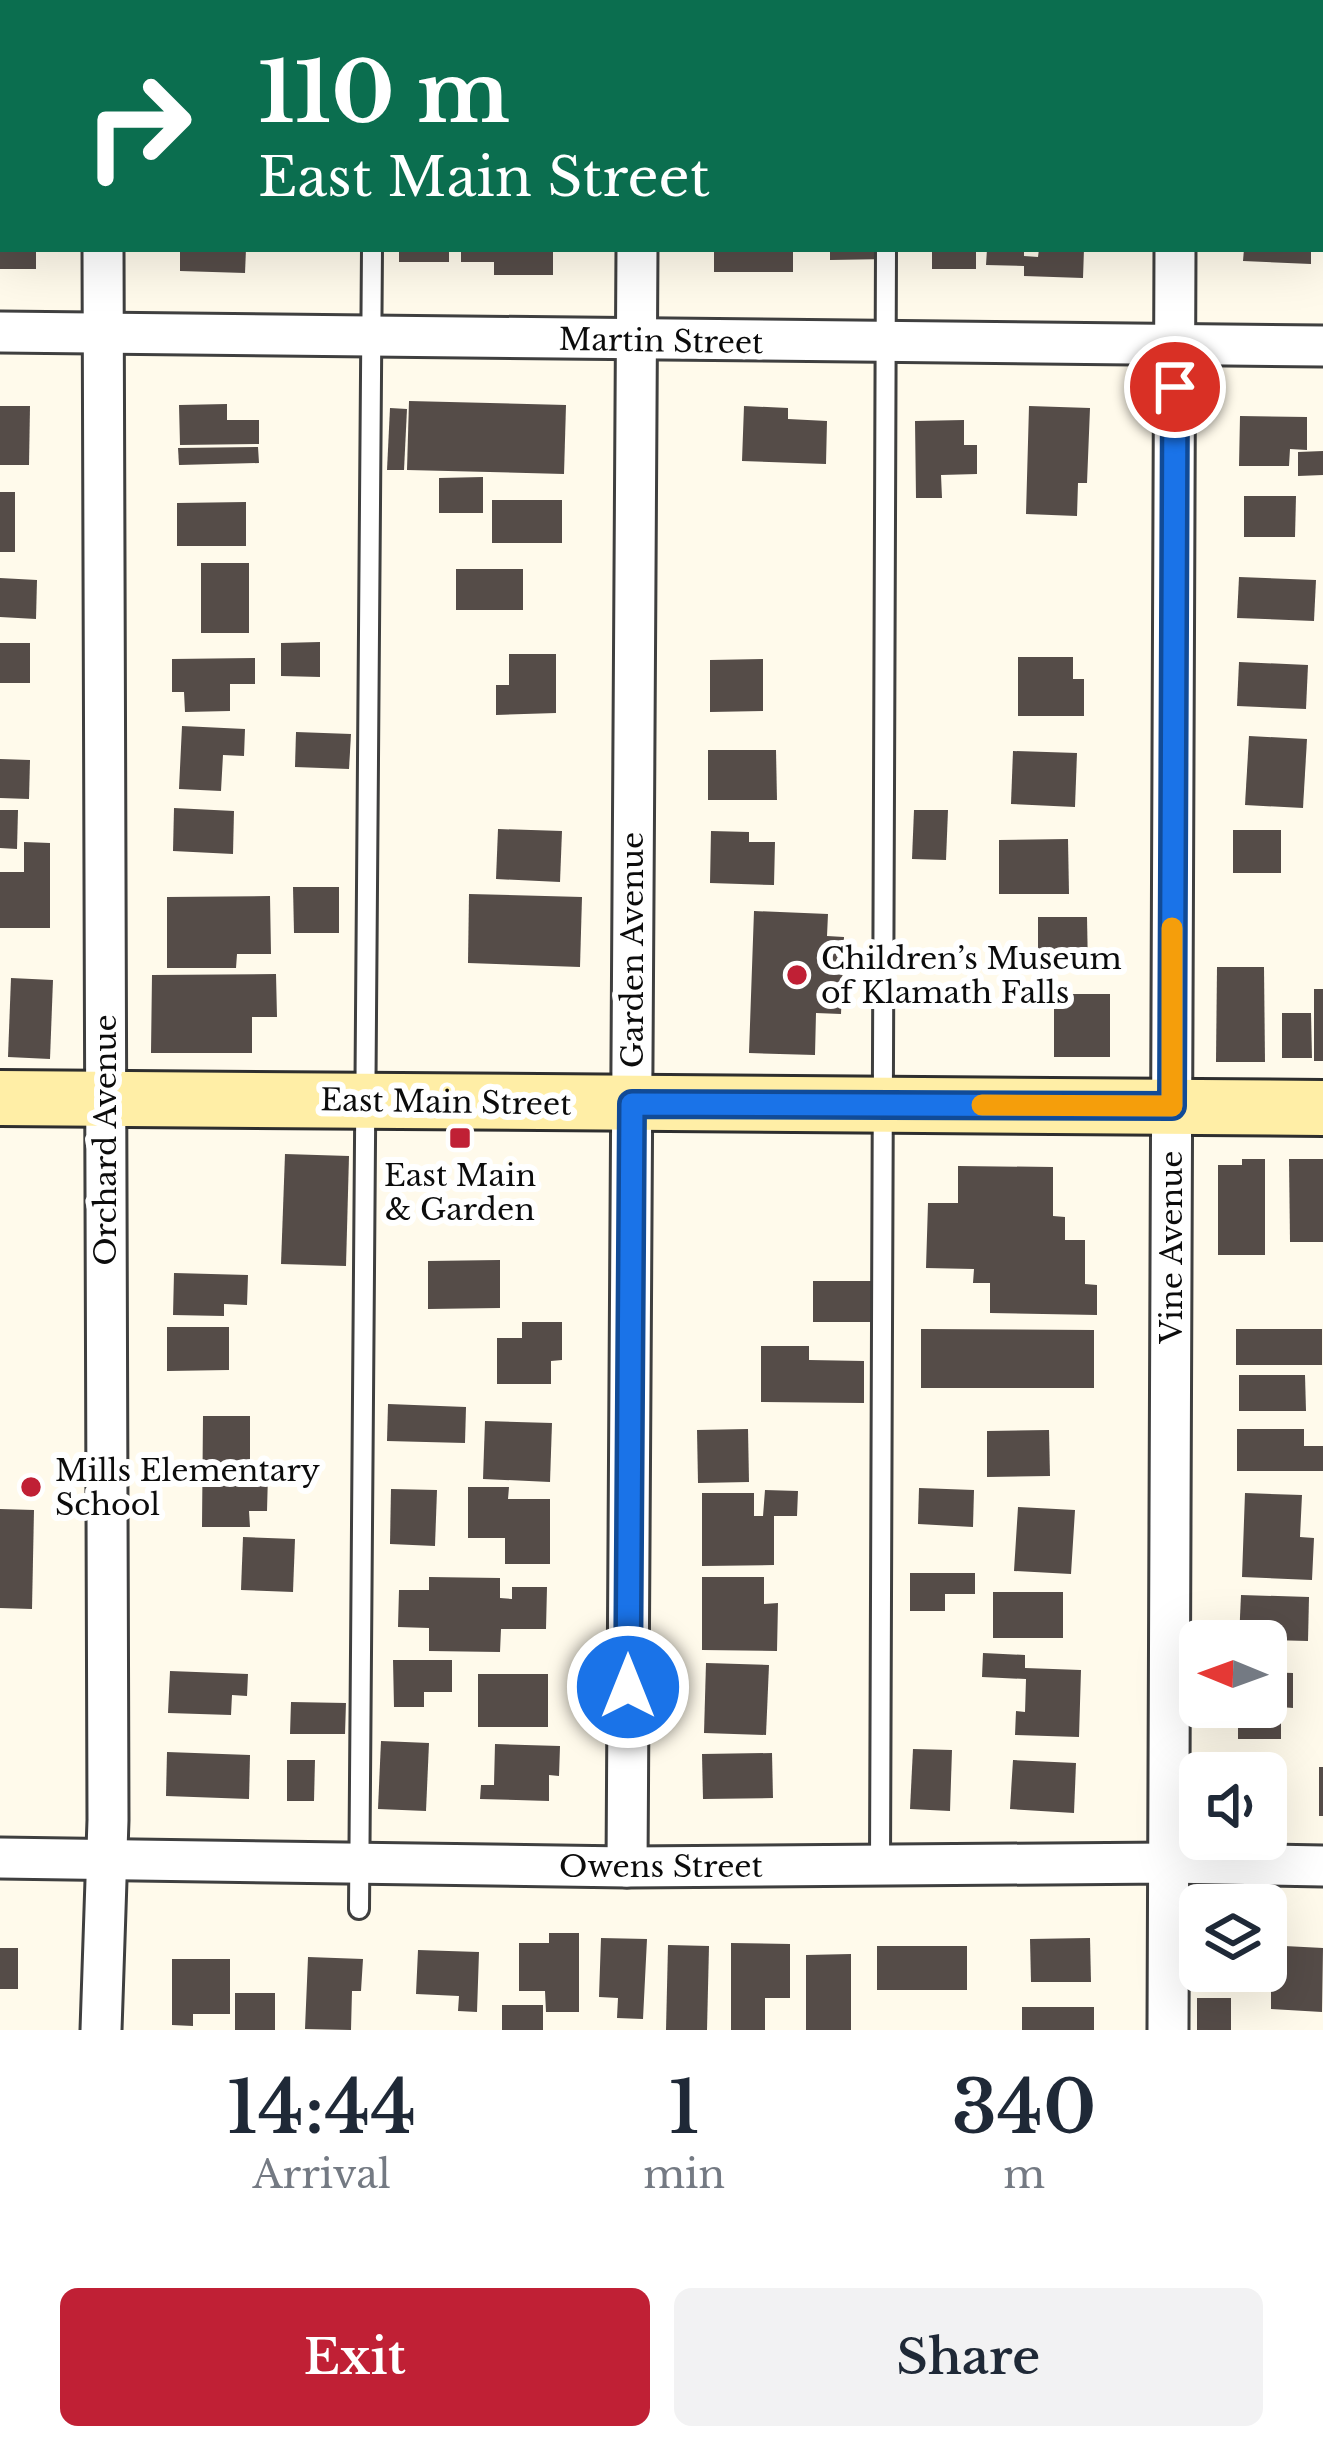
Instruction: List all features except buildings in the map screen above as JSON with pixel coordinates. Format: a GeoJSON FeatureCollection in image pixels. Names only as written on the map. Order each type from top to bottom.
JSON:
{"type":"FeatureCollection","features":[{"type":"Feature","properties":{"kind":"street","name":"Orchard Avenue"},"geometry":{"type":"LineString","coordinates":[[101,2030],[108,1859],[103,252]]}},
{"type":"Feature","properties":{"kind":"street","name":"Garden Avenue"},"geometry":{"type":"LineString","coordinates":[[627,1867],[637,252]]}},
{"type":"Feature","properties":{"kind":"street","name":"Vine Avenue"},"geometry":{"type":"LineString","coordinates":[[1168,2030],[1175,252]]}},
{"type":"Feature","properties":{"kind":"street","name":"Martin Street"},"geometry":{"type":"LineString","coordinates":[[0,332],[1323,346]]}},
{"type":"Feature","properties":{"kind":"street","name":"East Main Street"},"geometry":{"type":"LineString","coordinates":[[0,1098],[1323,1108]]}},
{"type":"Feature","properties":{"kind":"street","name":"Owens Street"},"geometry":{"type":"LineString","coordinates":[[0,1858],[627,1867],[1323,1866]]}},
{"type":"Feature","properties":{"kind":"lane"},"geometry":{"type":"LineString","coordinates":[[358,1909],[372,252]]}},
{"type":"Feature","properties":{"kind":"lane"},"geometry":{"type":"LineString","coordinates":[[880,1865],[886,252]]}},
{"type":"Feature","properties":{"kind":"slow traffic"},"geometry":{"type":"LineString","coordinates":[[982,1105],[1172,1106],[1172,928]]}},
{"type":"Feature","properties":{"kind":"place","name":"Children’s Museum of Klamath Falls"},"geometry":{"type":"Point","coordinates":[797,975]}},
{"type":"Feature","properties":{"kind":"place","name":"East Main & Garden"},"geometry":{"type":"Point","coordinates":[460,1138]}},
{"type":"Feature","properties":{"kind":"place","name":"Mills Elementary School"},"geometry":{"type":"Point","coordinates":[31,1487]}},
{"type":"Feature","properties":{"kind":"route"},"geometry":{"type":"LineString","coordinates":[[628,1687],[632,1104],[1172,1106],[1175,387]]}}]}
